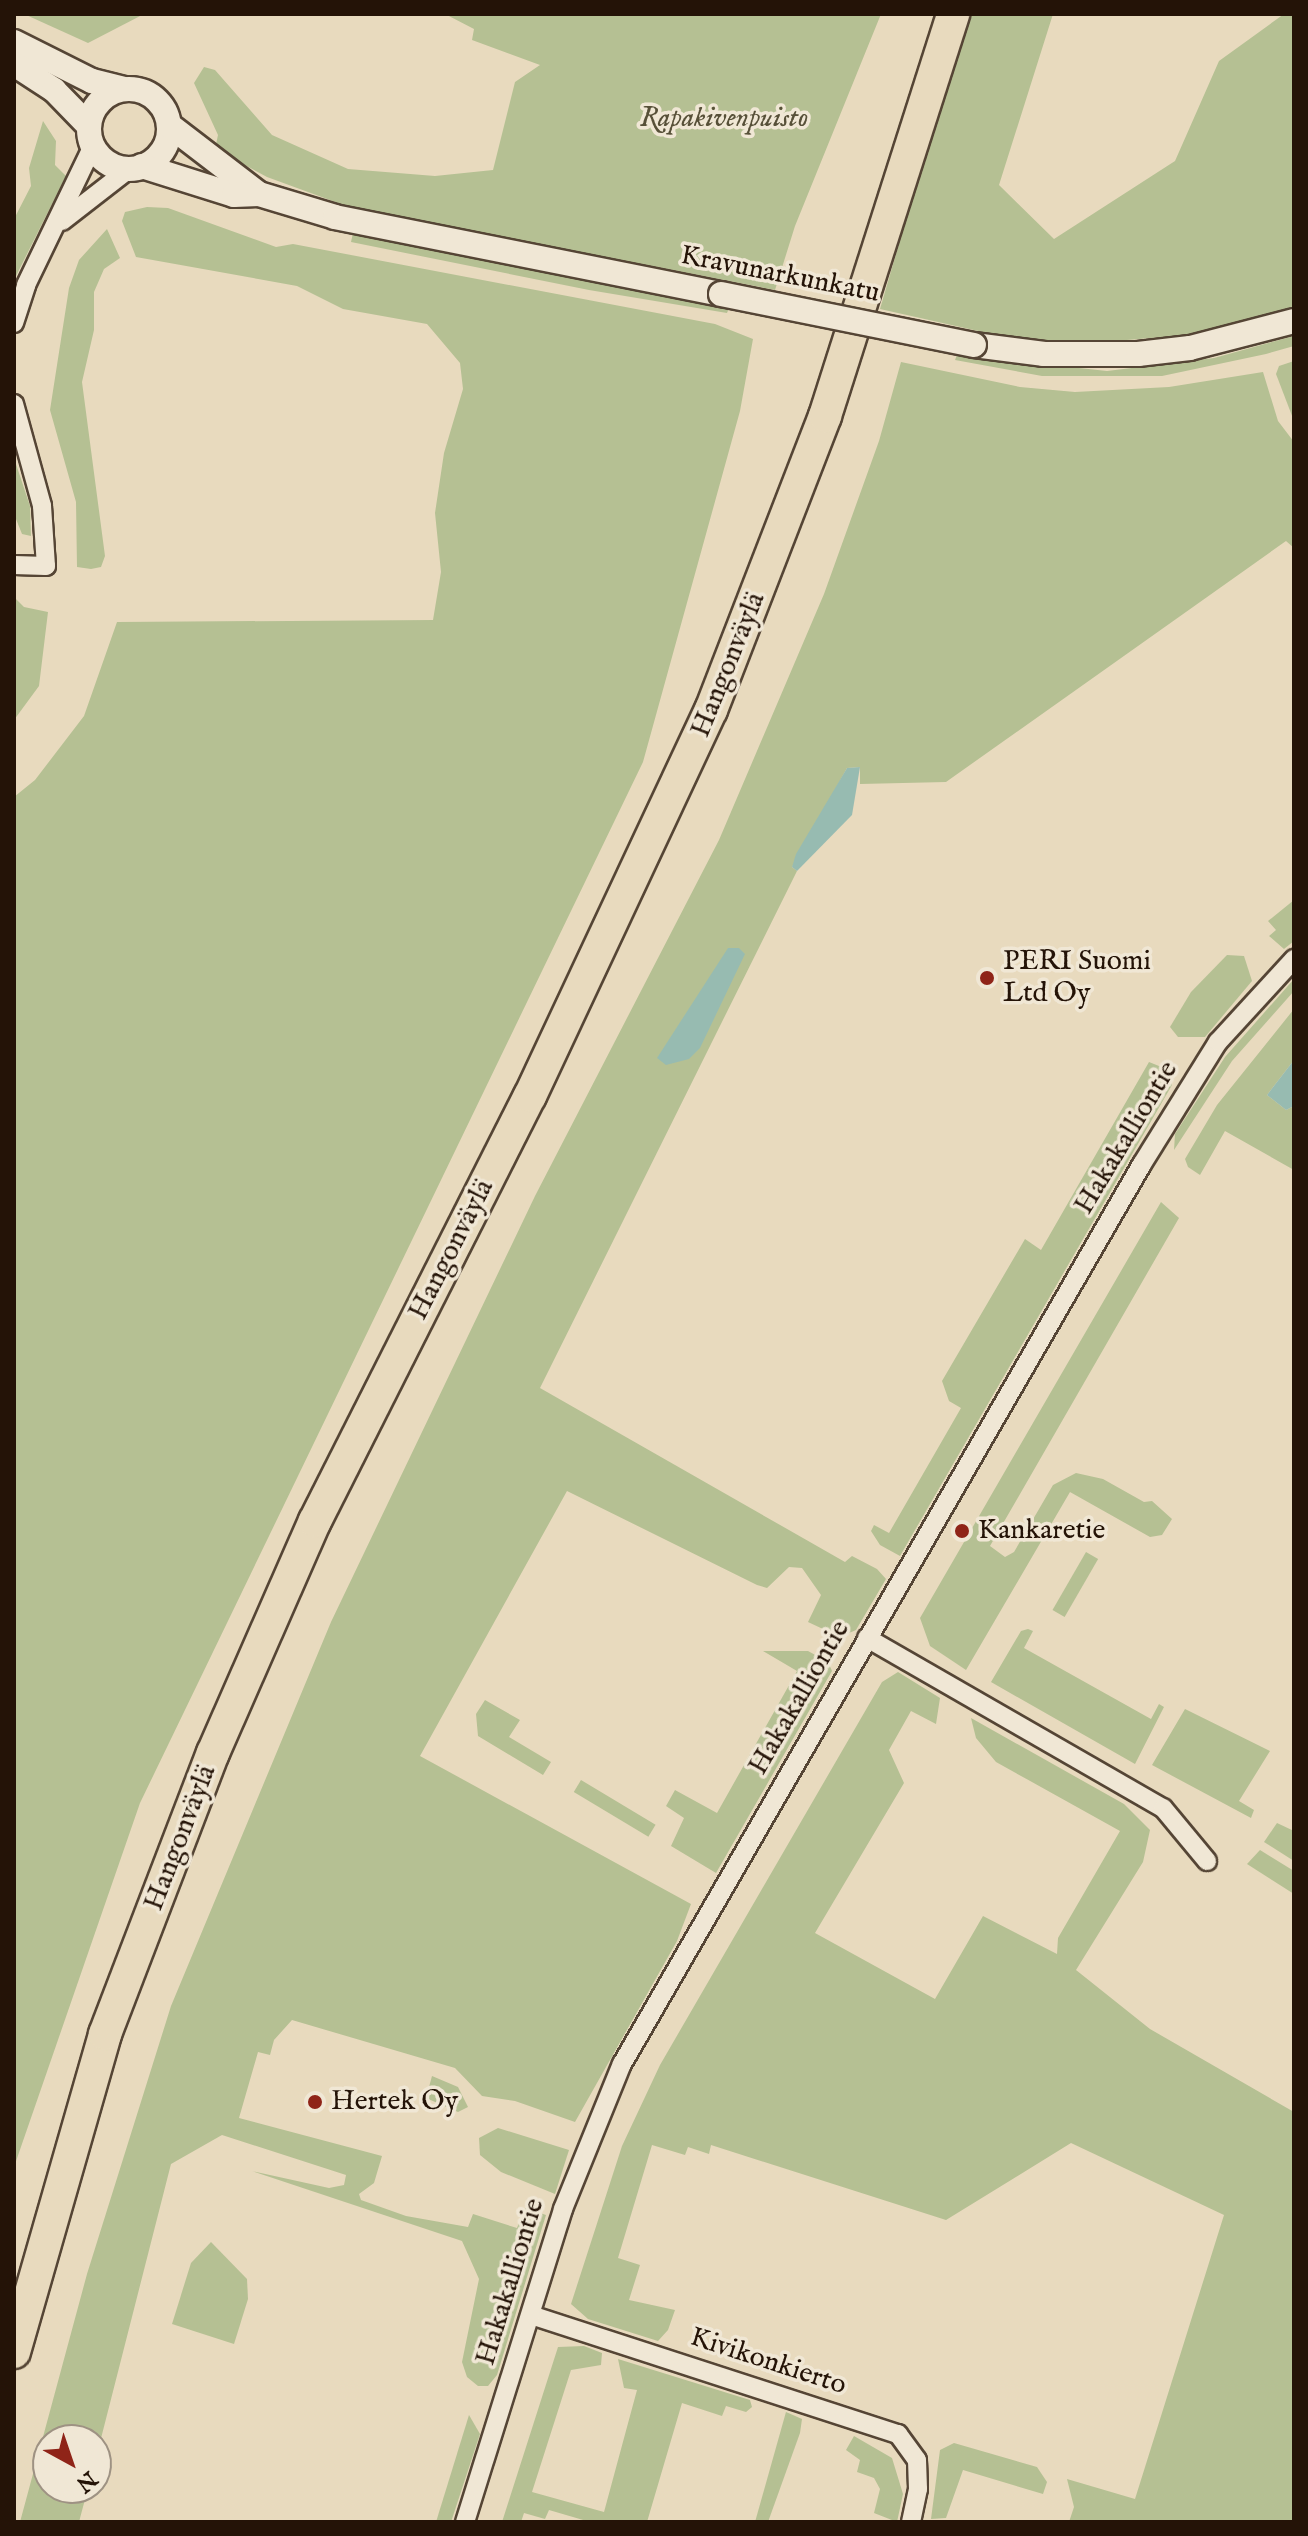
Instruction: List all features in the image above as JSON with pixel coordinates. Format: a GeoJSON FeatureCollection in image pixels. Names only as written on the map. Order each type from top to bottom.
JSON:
{"type":"FeatureCollection","features":[{"type":"Feature","properties":{"kind":"highway","name":"Hangonväylä"},"geometry":{"type":"LineString","coordinates":[[908,155],[938,14]]}},
{"type":"Feature","properties":{"kind":"highway","name":"Hangonväylä"},"geometry":{"type":"LineString","coordinates":[[14,2352],[105,2034],[213,1753],[315,1521],[537,1082],[700,736],[802,483],[953,14]]}},
{"type":"Feature","properties":{"kind":"street"},"geometry":{"type":"LineString","coordinates":[[14,42],[92,81],[152,95],[169,125],[163,150],[60,222]]}},
{"type":"Feature","properties":{"kind":"street"},"geometry":{"type":"LineString","coordinates":[[14,64],[54,90],[108,162],[136,168]]}},
{"type":"Feature","properties":{"kind":"street"},"geometry":{"type":"LineString","coordinates":[[14,323],[26,285],[60,222],[100,102],[124,89]]}},
{"type":"Feature","properties":{"kind":"street","name":"Kravunarkunkatu"},"geometry":{"type":"LineString","coordinates":[[169,125],[259,194]]}},
{"type":"Feature","properties":{"kind":"street","name":"Kravunarkunkatu"},"geometry":{"type":"LineString","coordinates":[[136,168],[234,195],[259,194],[378,226],[974,345],[1044,354],[1138,354],[1190,348],[1294,321]]}},
{"type":"Feature","properties":{"kind":"street"},"geometry":{"type":"LineString","coordinates":[[14,404],[42,506],[46,566],[14,565]]}},
{"type":"Feature","properties":{"kind":"street","name":"Hakakalliontie"},"geometry":{"type":"LineString","coordinates":[[465,2522],[587,2142],[622,2064],[867,1638],[1218,1042],[1294,959]]}},
{"type":"Feature","properties":{"kind":"street"},"geometry":{"type":"LineString","coordinates":[[867,1638],[1163,1808],[1207,1861]]}},
{"type":"Feature","properties":{"kind":"street","name":"Kivikonkierto"},"geometry":{"type":"LineString","coordinates":[[531,2315],[898,2434],[917,2460],[918,2489],[911,2522]]}},
{"type":"Feature","properties":{"kind":"green space"},"geometry":{"type":"Polygon","coordinates":[[[24,14],[144,14],[88,43],[24,14]]]}},
{"type":"Feature","properties":{"kind":"green space","name":"Rapakivenpuisto"},"geometry":{"type":"Polygon","coordinates":[[[445,14],[881,14],[795,226],[775,290],[349,207],[267,177],[215,149],[218,135],[194,83],[204,67],[215,70],[272,135],[348,169],[435,176],[493,170],[515,82],[540,65],[472,40],[474,29],[445,14]]]}},
{"type":"Feature","properties":{"kind":"green space"},"geometry":{"type":"Polygon","coordinates":[[[966,14],[1053,14],[999,185],[1054,239],[1175,161],[1219,61],[1284,14],[1294,14],[1294,309],[1200,334],[1078,344],[1005,337],[880,309],[966,14]]]}},
{"type":"Feature","properties":{"kind":"green space"},"geometry":{"type":"Polygon","coordinates":[[[43,121],[56,141],[55,165],[66,176],[14,280],[14,219],[31,186],[29,168],[43,121]]]}},
{"type":"Feature","properties":{"kind":"green space"},"geometry":{"type":"Polygon","coordinates":[[[147,207],[168,208],[276,247],[293,244],[715,324],[753,339],[740,411],[643,762],[140,1803],[14,2167],[14,797],[35,780],[84,716],[117,622],[433,620],[441,572],[435,513],[444,453],[463,389],[460,363],[427,324],[343,309],[297,286],[136,257],[122,221],[125,212],[147,207]]]}},
{"type":"Feature","properties":{"kind":"green space"},"geometry":{"type":"Polygon","coordinates":[[[107,229],[120,258],[104,269],[94,292],[94,330],[82,382],[105,556],[101,567],[91,569],[77,567],[76,502],[50,410],[69,288],[79,260],[107,229]]]}},
{"type":"Feature","properties":{"kind":"green space"},"geometry":{"type":"Polygon","coordinates":[[[353,233],[729,308],[727,313],[589,290],[351,242],[353,233]]]}},
{"type":"Feature","properties":{"kind":"green space"},"geometry":{"type":"Polygon","coordinates":[[[1294,336],[1294,346],[1162,376],[1042,376],[955,360],[957,355],[1107,371],[1214,358],[1294,336]]]}},
{"type":"Feature","properties":{"kind":"green space"},"geometry":{"type":"Polygon","coordinates":[[[1294,361],[1294,421],[1276,374],[1279,366],[1294,361]]]}},
{"type":"Feature","properties":{"kind":"green space"},"geometry":{"type":"Polygon","coordinates":[[[901,362],[1020,387],[1075,392],[1169,387],[1263,372],[1278,421],[1294,442],[1294,548],[1286,541],[946,782],[860,784],[860,767],[847,768],[792,867],[797,871],[540,1388],[845,1562],[852,1556],[877,1569],[886,1579],[856,1630],[840,1637],[808,1622],[821,1595],[802,1568],[789,1567],[767,1588],[757,1585],[567,1491],[420,1756],[691,1904],[677,1941],[575,2122],[515,2101],[482,2096],[455,2068],[292,2020],[274,2040],[270,2055],[258,2052],[239,2118],[382,2156],[374,2183],[359,2194],[361,2200],[406,2216],[468,2227],[473,2214],[517,2228],[525,2208],[546,2215],[497,2375],[488,2386],[478,2386],[467,2377],[462,2362],[479,2279],[462,2241],[252,2171],[329,2188],[344,2185],[346,2175],[222,2135],[171,2164],[105,2424],[46,2424],[87,2274],[171,2006],[331,1622],[535,1196],[719,840],[824,594],[879,441],[901,362]]]}},
{"type":"Feature","properties":{"kind":"green space"},"geometry":{"type":"Polygon","coordinates":[[[14,458],[30,506],[31,536],[22,534],[14,514],[14,458]]]}},
{"type":"Feature","properties":{"kind":"green space"},"geometry":{"type":"Polygon","coordinates":[[[14,597],[24,607],[48,612],[39,686],[14,720],[14,597]]]}},
{"type":"Feature","properties":{"kind":"green space"},"geometry":{"type":"Polygon","coordinates":[[[1294,900],[1294,941],[1284,949],[1269,936],[1276,930],[1268,921],[1294,900]]]}},
{"type":"Feature","properties":{"kind":"green space"},"geometry":{"type":"Polygon","coordinates":[[[1227,955],[1244,956],[1252,981],[1205,1037],[1178,1037],[1170,1027],[1191,992],[1227,955]]]}},
{"type":"Feature","properties":{"kind":"green space"},"geometry":{"type":"Polygon","coordinates":[[[1294,979],[1294,991],[1232,1061],[1174,1150],[1175,1134],[1225,1057],[1294,979]]]}},
{"type":"Feature","properties":{"kind":"green space"},"geometry":{"type":"Polygon","coordinates":[[[1294,1009],[1294,1060],[1267,1095],[1286,1110],[1294,1106],[1294,1170],[1225,1131],[1200,1175],[1188,1167],[1185,1159],[1217,1105],[1294,1009]]]}},
{"type":"Feature","properties":{"kind":"green space"},"geometry":{"type":"Polygon","coordinates":[[[1149,1062],[1164,1068],[1172,1085],[900,1556],[880,1545],[871,1531],[874,1525],[889,1533],[961,1408],[949,1401],[942,1381],[1025,1239],[1041,1250],[1149,1062]]]}},
{"type":"Feature","properties":{"kind":"green space"},"geometry":{"type":"Polygon","coordinates":[[[1161,1202],[1179,1218],[990,1546],[1005,1557],[1014,1552],[1053,1485],[1076,1473],[1103,1479],[1144,1502],[1152,1501],[1172,1519],[1162,1535],[1150,1537],[1070,1492],[966,1670],[930,1646],[920,1618],[1161,1202]]]}},
{"type":"Feature","properties":{"kind":"green space"},"geometry":{"type":"Polygon","coordinates":[[[1086,1552],[1098,1559],[1065,1617],[1052,1610],[1086,1552]]]}},
{"type":"Feature","properties":{"kind":"green space"},"geometry":{"type":"Polygon","coordinates":[[[1021,1631],[1033,1631],[1024,1648],[1151,1719],[1159,1704],[1164,1707],[1135,1764],[991,1682],[1021,1631]]]}},
{"type":"Feature","properties":{"kind":"green space"},"geometry":{"type":"Polygon","coordinates":[[[763,1651],[808,1651],[828,1662],[832,1671],[716,1873],[671,1846],[684,1818],[666,1806],[675,1790],[717,1813],[797,1671],[763,1651]]]}},
{"type":"Feature","properties":{"kind":"green space"},"geometry":{"type":"Polygon","coordinates":[[[898,1672],[940,1698],[936,1724],[911,1711],[889,1750],[904,1783],[815,1933],[935,1999],[983,1916],[1057,1954],[1058,1938],[1120,1831],[996,1762],[976,1738],[971,1718],[1124,1804],[1150,1830],[1143,1862],[1076,1970],[1150,2029],[1294,2112],[1294,2522],[1069,2522],[1074,2507],[1067,2479],[1135,2499],[1224,2215],[1071,2143],[946,2220],[711,2145],[709,2154],[688,2147],[685,2155],[652,2145],[618,2258],[640,2265],[629,2300],[675,2310],[668,2330],[658,2341],[588,2319],[571,2304],[622,2146],[660,2065],[882,1682],[898,1672]]]}},
{"type":"Feature","properties":{"kind":"green space"},"geometry":{"type":"Polygon","coordinates":[[[485,1700],[520,1720],[509,1737],[551,1762],[543,1775],[478,1736],[476,1714],[485,1700]]]}},
{"type":"Feature","properties":{"kind":"green space"},"geometry":{"type":"Polygon","coordinates":[[[1185,1709],[1270,1751],[1239,1801],[1254,1810],[1251,1818],[1152,1765],[1185,1709]]]}},
{"type":"Feature","properties":{"kind":"green space"},"geometry":{"type":"Polygon","coordinates":[[[581,1780],[656,1825],[648,1837],[574,1792],[581,1780]]]}},
{"type":"Feature","properties":{"kind":"green space"},"geometry":{"type":"Polygon","coordinates":[[[1277,1823],[1294,1831],[1294,1861],[1264,1842],[1277,1823]]]}},
{"type":"Feature","properties":{"kind":"green space"},"geometry":{"type":"Polygon","coordinates":[[[1260,1850],[1294,1871],[1294,1894],[1247,1864],[1260,1850]]]}},
{"type":"Feature","properties":{"kind":"green space"},"geometry":{"type":"Polygon","coordinates":[[[432,2076],[458,2087],[468,2107],[458,2112],[426,2098],[432,2076]]]}},
{"type":"Feature","properties":{"kind":"green space"},"geometry":{"type":"Polygon","coordinates":[[[498,2128],[569,2150],[555,2194],[501,2172],[480,2155],[479,2138],[498,2128]]]}},
{"type":"Feature","properties":{"kind":"green space"},"geometry":{"type":"Polygon","coordinates":[[[211,2242],[247,2279],[248,2299],[234,2344],[172,2324],[191,2263],[211,2242]]]}},
{"type":"Feature","properties":{"kind":"green space"},"geometry":{"type":"Polygon","coordinates":[[[584,2346],[602,2353],[601,2365],[571,2370],[532,2492],[604,2512],[637,2390],[624,2388],[618,2359],[750,2400],[752,2407],[746,2412],[726,2406],[722,2416],[682,2403],[647,2522],[590,2522],[549,2510],[545,2519],[524,2513],[521,2522],[502,2522],[558,2347],[584,2346]]]}},
{"type":"Feature","properties":{"kind":"green space"},"geometry":{"type":"Polygon","coordinates":[[[786,2412],[802,2419],[800,2433],[768,2522],[755,2522],[786,2412]]]}},
{"type":"Feature","properties":{"kind":"green space"},"geometry":{"type":"Polygon","coordinates":[[[469,2415],[480,2434],[451,2522],[436,2522],[469,2415]]]}},
{"type":"Feature","properties":{"kind":"green space"},"geometry":{"type":"Polygon","coordinates":[[[854,2436],[892,2458],[903,2494],[897,2522],[874,2513],[880,2489],[874,2478],[857,2472],[860,2460],[846,2450],[854,2436]]]}},
{"type":"Feature","properties":{"kind":"green space"},"geometry":{"type":"Polygon","coordinates":[[[954,2443],[1037,2467],[1047,2482],[1043,2494],[963,2470],[946,2518],[931,2519],[940,2450],[954,2443]]]}},
{"type":"Feature","properties":{"kind":"green space"},"geometry":{"type":"Polygon","coordinates":[[[32,2478],[32,2504],[84,2504],[79,2522],[20,2522],[32,2478]]]}},
{"type":"Feature","properties":{"kind":"water"},"geometry":{"type":"Polygon","coordinates":[[[860,767],[852,815],[797,871],[792,867],[796,854],[847,768],[860,767]]]}},
{"type":"Feature","properties":{"kind":"water"},"geometry":{"type":"Polygon","coordinates":[[[728,948],[739,948],[745,954],[700,1048],[689,1059],[666,1065],[657,1058],[728,948]]]}},
{"type":"Feature","properties":{"kind":"water"},"geometry":{"type":"Polygon","coordinates":[[[1294,1060],[1294,1106],[1286,1110],[1267,1095],[1294,1060]]]}},
{"type":"Feature","properties":{"kind":"place","name":"PERI Suomi Ltd Oy"},"geometry":{"type":"Point","coordinates":[987,978]}},
{"type":"Feature","properties":{"kind":"place","name":"Kankaretie"},"geometry":{"type":"Point","coordinates":[962,1531]}},
{"type":"Feature","properties":{"kind":"place","name":"Hertek Oy"},"geometry":{"type":"Point","coordinates":[315,2102]}}]}
